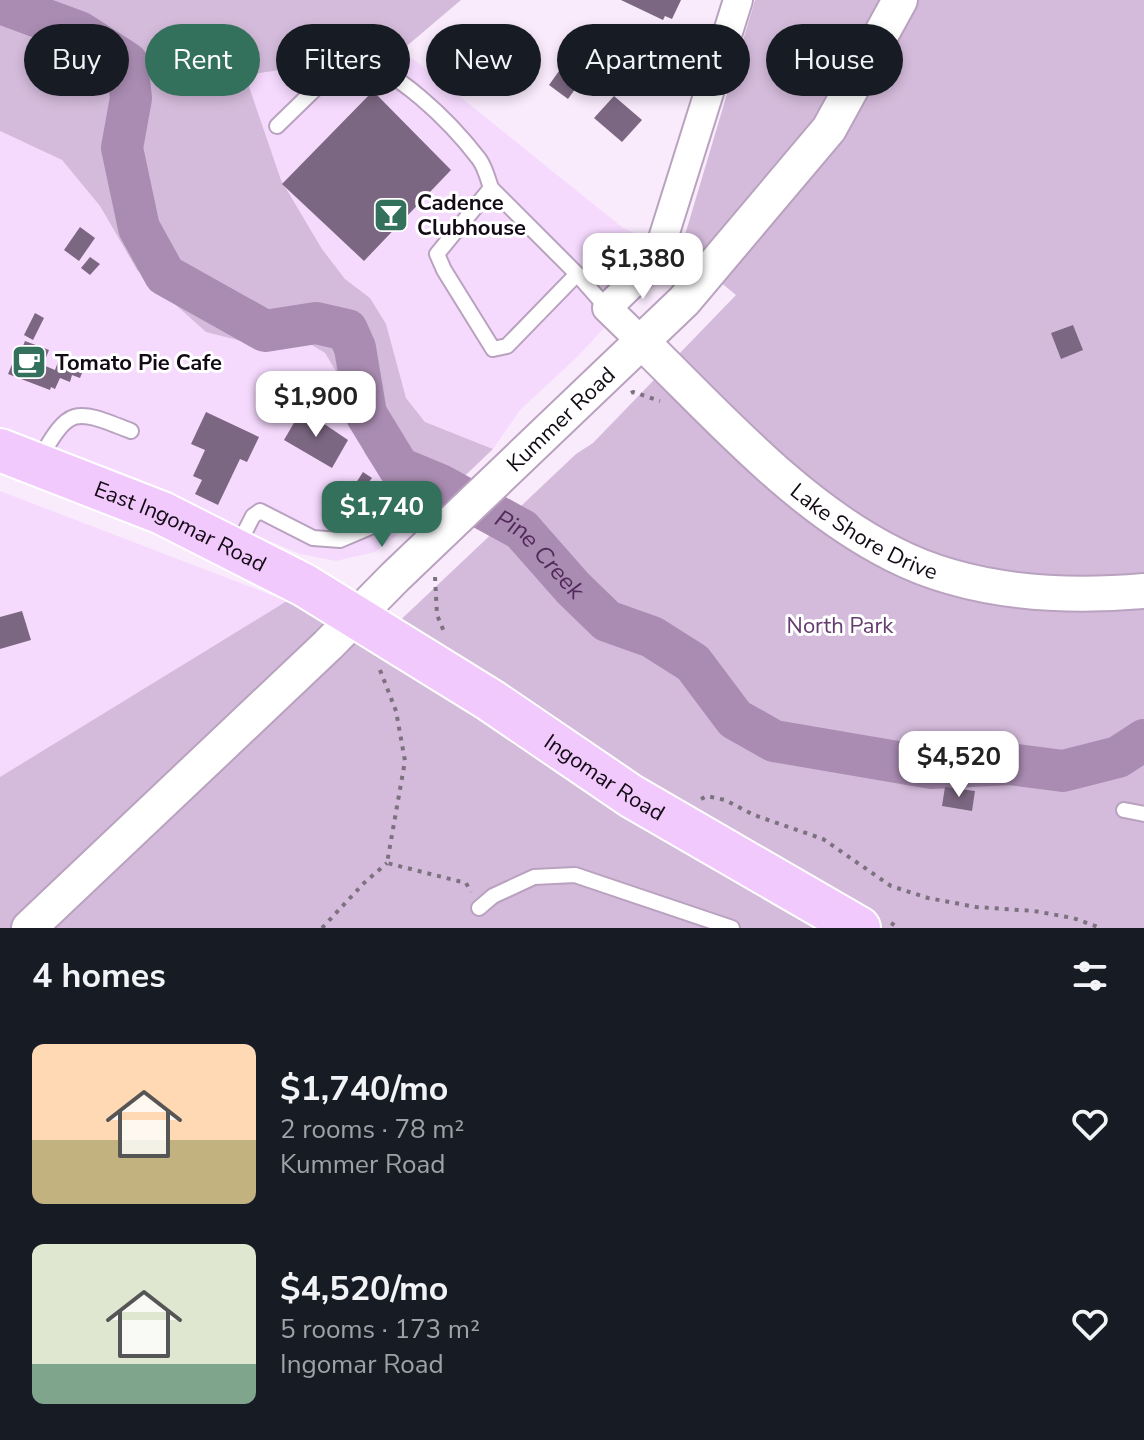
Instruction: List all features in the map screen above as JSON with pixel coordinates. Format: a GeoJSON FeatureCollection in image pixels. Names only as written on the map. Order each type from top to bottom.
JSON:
{"type":"FeatureCollection","features":[{"type":"Feature","properties":{"kind":"main road","name":"East Ingomar Road"},"geometry":{"type":"LineString","coordinates":[[18,457],[162,513],[236,549],[356,616]]}},
{"type":"Feature","properties":{"kind":"main road","name":"Ingomar Road"},"geometry":{"type":"LineString","coordinates":[[356,616],[401,644],[428,644],[490,700],[631,796],[872,924]]}},
{"type":"Feature","properties":{"kind":"street"},"geometry":{"type":"LineString","coordinates":[[642,342],[607,308],[645,271],[661,245],[738,0]]}},
{"type":"Feature","properties":{"kind":"street","name":"Kummer Road"},"geometry":{"type":"LineString","coordinates":[[29,928],[684,301],[829,129],[900,0]]}},
{"type":"Feature","properties":{"kind":"street","name":"Lake Shore Drive"},"geometry":{"type":"LineString","coordinates":[[642,342],[750,447],[806,496],[851,529],[893,554],[930,570],[1031,592],[1104,594],[1144,591]]}},
{"type":"Feature","properties":{"kind":"lane"},"geometry":{"type":"LineString","coordinates":[[277,126],[349,56],[368,61],[430,105],[481,162],[491,188],[607,308]]}},
{"type":"Feature","properties":{"kind":"lane"},"geometry":{"type":"LineString","coordinates":[[491,188],[437,254],[493,349],[507,346],[577,274]]}},
{"type":"Feature","properties":{"kind":"lane"},"geometry":{"type":"LineString","coordinates":[[18,457],[70,417],[89,414],[131,431]]}},
{"type":"Feature","properties":{"kind":"lane"},"geometry":{"type":"LineString","coordinates":[[236,549],[253,516],[260,511],[313,538],[340,540],[375,525]]}},
{"type":"Feature","properties":{"kind":"lane"},"geometry":{"type":"LineString","coordinates":[[1124,810],[1144,814]]}},
{"type":"Feature","properties":{"kind":"lane"},"geometry":{"type":"LineString","coordinates":[[479,908],[493,896],[534,877],[575,875],[732,928]]}},
{"type":"Feature","properties":{"kind":"path"},"geometry":{"type":"LineString","coordinates":[[322,928],[387,863],[405,761],[396,711],[380,670],[428,644],[437,615],[434,579],[443,569]]}},
{"type":"Feature","properties":{"kind":"path"},"geometry":{"type":"LineString","coordinates":[[698,801],[707,796],[725,800],[754,815],[823,839],[891,886],[928,898],[976,907],[1034,911],[1073,918],[1101,928]]}},
{"type":"Feature","properties":{"kind":"path"},"geometry":{"type":"LineString","coordinates":[[387,863],[466,883],[479,908]]}},
{"type":"Feature","properties":{"kind":"path"},"geometry":{"type":"LineString","coordinates":[[872,924],[899,928]]}},
{"type":"Feature","properties":{"kind":"shaded area"},"geometry":{"type":"Polygon","coordinates":[[[410,56],[426,69],[426,96],[459,96],[623,228],[653,241],[639,291],[576,358],[520,410],[493,449],[425,422],[406,398],[370,298],[345,279],[322,249],[281,180],[252,96],[260,96],[260,72],[276,70],[276,96],[410,96],[410,56]]]}},
{"type":"Feature","properties":{"kind":"shaded area"},"geometry":{"type":"Polygon","coordinates":[[[0,131],[62,160],[100,206],[137,270],[289,343],[310,344],[325,353],[337,373],[365,454],[387,485],[428,511],[375,552],[336,561],[300,554],[0,427],[0,131]]]}},
{"type":"Feature","properties":{"kind":"shaded area"},"geometry":{"type":"Polygon","coordinates":[[[0,491],[287,601],[292,619],[3,928],[0,928],[0,491]]]}},
{"type":"Feature","properties":{"kind":"green space"},"geometry":{"type":"Polygon","coordinates":[[[0,0],[461,0],[433,24],[426,24],[426,30],[410,43],[410,24],[276,24],[276,71],[260,73],[260,24],[145,24],[145,96],[252,96],[281,180],[322,249],[345,279],[370,298],[386,324],[406,398],[425,422],[493,449],[428,511],[387,485],[365,454],[337,373],[325,353],[310,344],[257,345],[206,332],[137,270],[100,206],[62,160],[0,131],[0,0]]]}},
{"type":"Feature","properties":{"kind":"green space","name":"North Park"},"geometry":{"type":"Polygon","coordinates":[[[755,0],[1144,0],[1144,928],[0,928],[0,777],[287,601],[373,646],[576,454],[593,443],[736,295],[687,255],[685,235],[726,96],[750,96],[748,24],[755,0]]]}},
{"type":"Feature","properties":{"kind":"building"},"geometry":{"type":"Polygon","coordinates":[[[621,0],[681,0],[672,19],[665,16],[663,20],[621,0]]]}},
{"type":"Feature","properties":{"kind":"building"},"geometry":{"type":"Polygon","coordinates":[[[557,74],[557,91],[549,85],[557,74]]]}},
{"type":"Feature","properties":{"kind":"building"},"geometry":{"type":"Polygon","coordinates":[[[368,96],[378,96],[451,170],[364,261],[282,184],[368,96]]]}},
{"type":"Feature","properties":{"kind":"building"},"geometry":{"type":"Polygon","coordinates":[[[614,96],[642,120],[622,142],[594,118],[614,96]]]}},
{"type":"Feature","properties":{"kind":"building"},"geometry":{"type":"Polygon","coordinates":[[[80,227],[95,238],[79,261],[64,250],[80,227]]]}},
{"type":"Feature","properties":{"kind":"building"},"geometry":{"type":"Polygon","coordinates":[[[90,257],[100,264],[90,275],[81,268],[90,257]]]}},
{"type":"Feature","properties":{"kind":"building"},"geometry":{"type":"Polygon","coordinates":[[[35,313],[44,318],[33,340],[24,335],[35,313]]]}},
{"type":"Feature","properties":{"kind":"building"},"geometry":{"type":"Polygon","coordinates":[[[1073,325],[1083,350],[1061,359],[1051,333],[1073,325]]]}},
{"type":"Feature","properties":{"kind":"building","name":"Tomato Pie Cafe"},"geometry":{"type":"Polygon","coordinates":[[[25,341],[49,350],[43,365],[55,370],[59,359],[84,368],[80,378],[72,375],[70,382],[60,378],[55,389],[51,387],[50,390],[8,374],[25,341]]]}},
{"type":"Feature","properties":{"kind":"building"},"geometry":{"type":"Polygon","coordinates":[[[302,409],[348,440],[332,468],[284,440],[302,409]]]}},
{"type":"Feature","properties":{"kind":"building"},"geometry":{"type":"Polygon","coordinates":[[[206,412],[259,437],[247,462],[240,459],[218,505],[195,494],[202,480],[193,476],[205,450],[191,444],[206,412]]]}},
{"type":"Feature","properties":{"kind":"building"},"geometry":{"type":"Polygon","coordinates":[[[363,472],[372,478],[368,483],[376,488],[370,497],[363,493],[355,506],[345,500],[363,472]]]}},
{"type":"Feature","properties":{"kind":"building"},"geometry":{"type":"Polygon","coordinates":[[[22,611],[31,640],[0,649],[0,617],[22,611]]]}},
{"type":"Feature","properties":{"kind":"building"},"geometry":{"type":"Polygon","coordinates":[[[945,787],[975,791],[972,811],[942,806],[945,787]]]}},
{"type":"Feature","properties":{"kind":"waterway","name":"Pine Creek"},"geometry":{"type":"LineString","coordinates":[[0,3],[79,32],[127,63],[131,98],[122,148],[139,228],[165,275],[265,331],[316,323],[347,330],[355,348],[366,414],[399,468],[440,485],[522,530],[607,621],[652,637],[693,663],[735,719],[774,741],[932,768],[1009,764],[1063,771],[1118,757],[1144,740]]}},
{"type":"Feature","properties":{"kind":"place","name":"Cadence Clubhouse"},"geometry":{"type":"Point","coordinates":[391,215]}},
{"type":"Feature","properties":{"kind":"place","name":"Tomato Pie Cafe"},"geometry":{"type":"Point","coordinates":[29,362]}}]}
